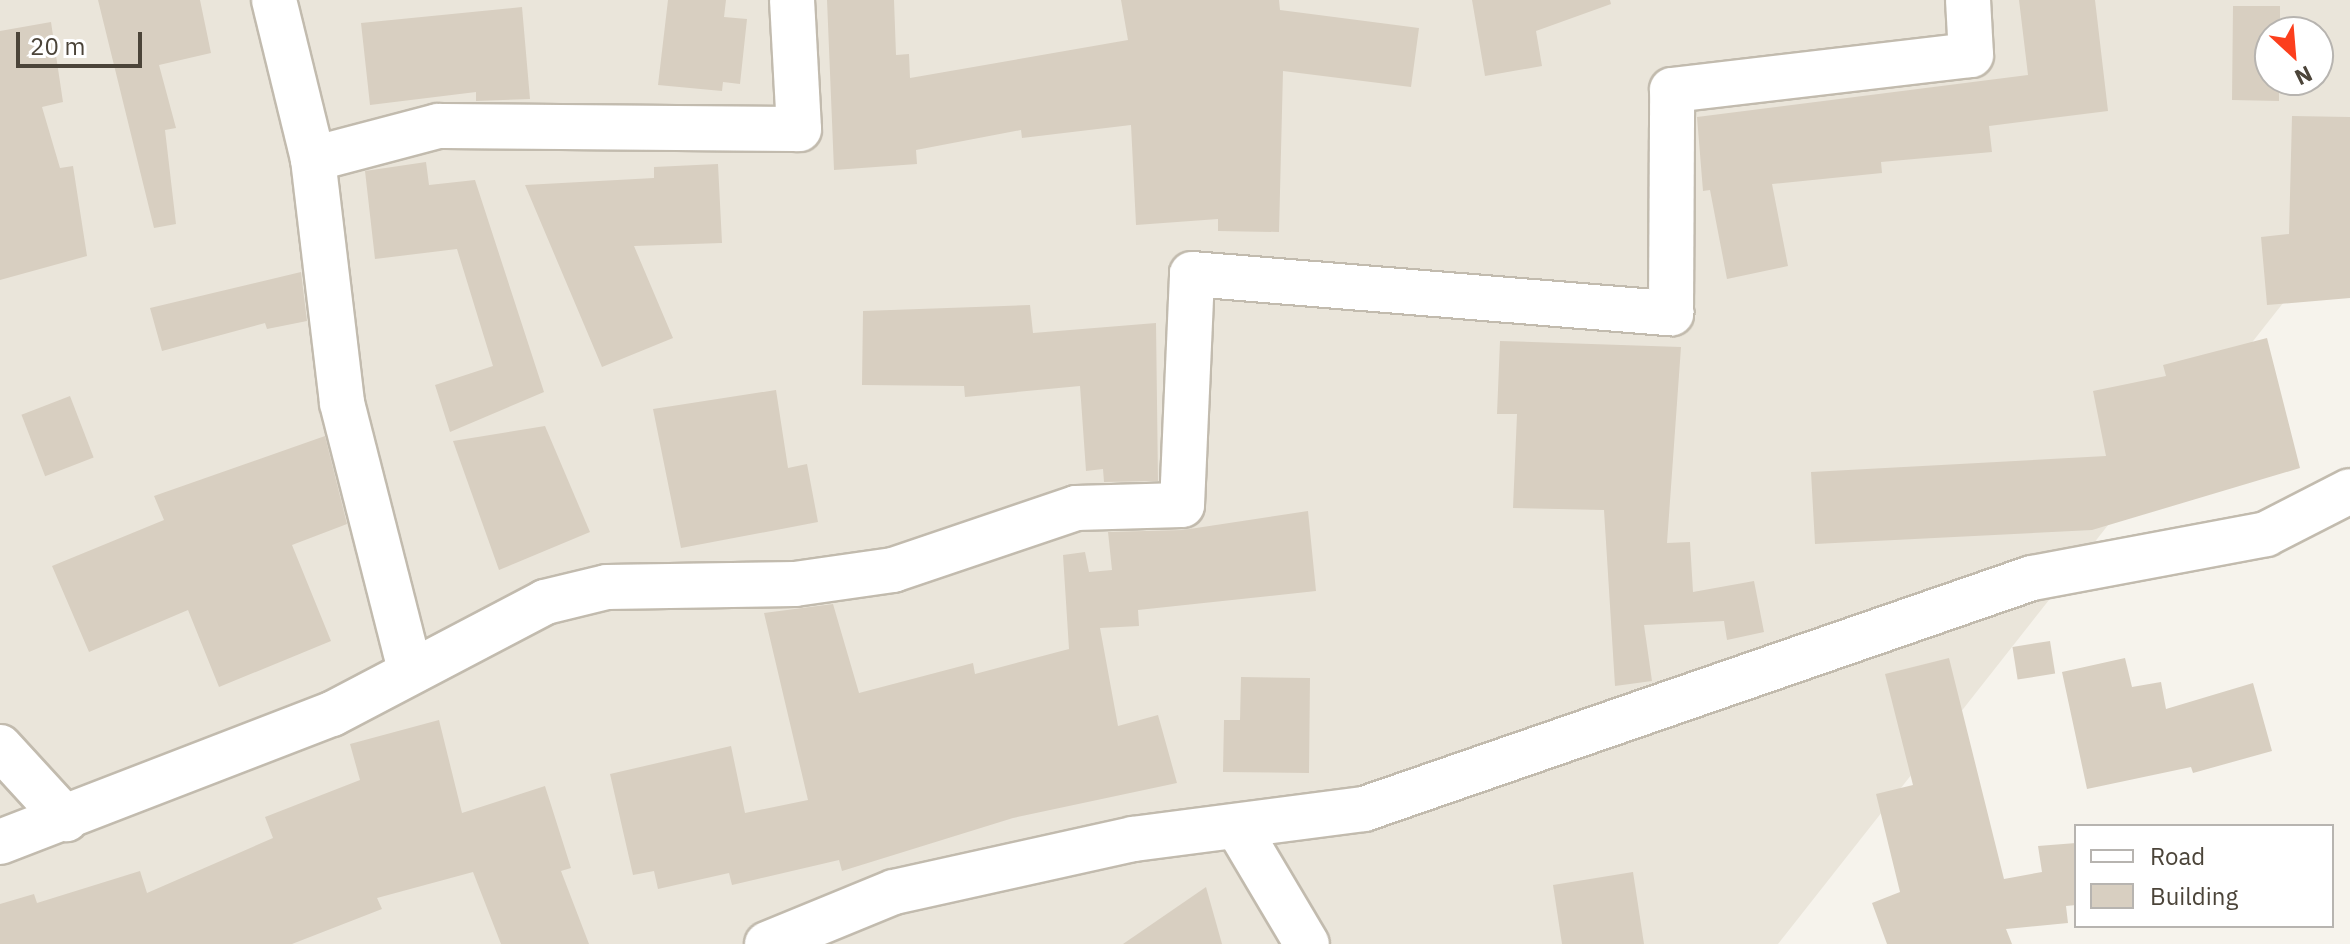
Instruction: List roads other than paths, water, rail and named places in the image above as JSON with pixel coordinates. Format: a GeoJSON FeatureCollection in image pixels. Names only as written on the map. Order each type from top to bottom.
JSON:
{"type":"FeatureCollection","features":[{"type":"Feature","properties":{"kind":"street"},"geometry":{"type":"LineString","coordinates":[[274,0],[313,159],[342,403],[410,670]]}},
{"type":"Feature","properties":{"kind":"street"},"geometry":{"type":"LineString","coordinates":[[313,159],[438,126],[799,129],[792,0]]}},
{"type":"Feature","properties":{"kind":"street"},"geometry":{"type":"LineString","coordinates":[[0,842],[332,714],[410,670],[545,602],[607,587],[795,584],[879,572],[1076,508],[1182,505],[1192,274],[1671,313],[1672,90],[1971,55],[1968,0]]}},
{"type":"Feature","properties":{"kind":"street"},"geometry":{"type":"LineString","coordinates":[[767,944],[894,892],[1133,839],[1238,828],[1364,809],[2032,578],[2266,534],[2350,491]]}},
{"type":"Feature","properties":{"kind":"street"},"geometry":{"type":"LineString","coordinates":[[0,747],[66,819]]}},
{"type":"Feature","properties":{"kind":"street"},"geometry":{"type":"LineString","coordinates":[[1238,828],[1307,944]]}}]}
